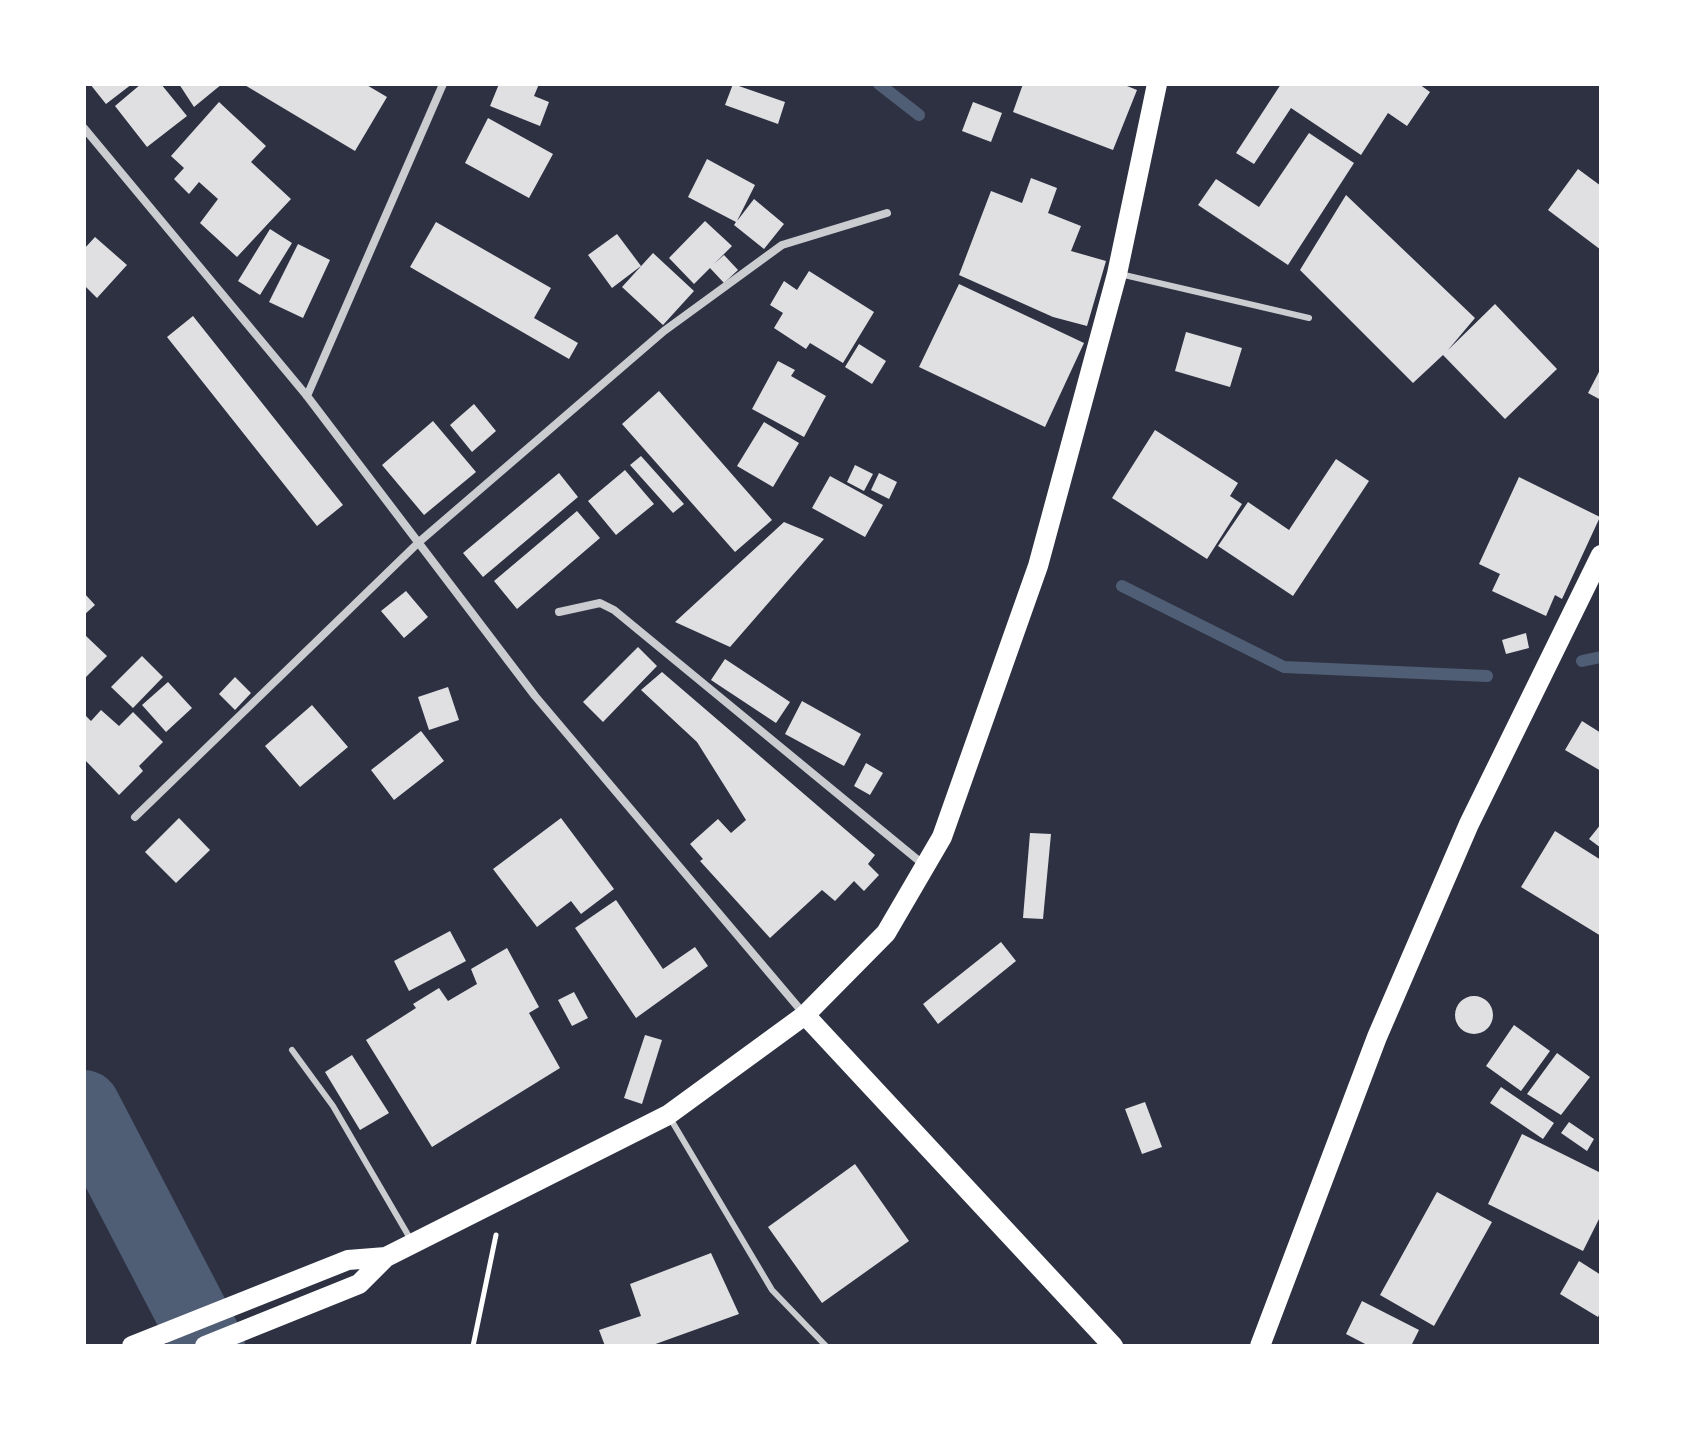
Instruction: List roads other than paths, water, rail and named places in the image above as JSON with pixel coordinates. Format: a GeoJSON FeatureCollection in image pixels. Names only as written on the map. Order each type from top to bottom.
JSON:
{"type":"FeatureCollection","features":[{"type":"Feature","properties":{"kind":"main road"},"geometry":{"type":"LineString","coordinates":[[205,1346],[359,1284],[386,1257],[668,1115],[805,1015],[886,933],[942,837],[992,704],[1034,579],[1117,274],[1157,84]]}},
{"type":"Feature","properties":{"kind":"main road"},"geometry":{"type":"LineString","coordinates":[[1260,1346],[1389,1008],[1469,824],[1601,555]]}},
{"type":"Feature","properties":{"kind":"main road"},"geometry":{"type":"LineString","coordinates":[[805,1015],[1113,1346]]}},
{"type":"Feature","properties":{"kind":"main road"},"geometry":{"type":"LineString","coordinates":[[132,1346],[348,1260],[386,1257]]}},
{"type":"Feature","properties":{"kind":"street"},"geometry":{"type":"LineString","coordinates":[[307,396],[443,84]]}},
{"type":"Feature","properties":{"kind":"street"},"geometry":{"type":"LineString","coordinates":[[84,128],[307,396],[535,696],[805,1015]]}},
{"type":"Feature","properties":{"kind":"street"},"geometry":{"type":"LineString","coordinates":[[135,817],[419,542],[664,331],[782,245],[887,213]]}},
{"type":"Feature","properties":{"kind":"street"},"geometry":{"type":"LineString","coordinates":[[559,612],[600,603],[614,610],[927,867]]}},
{"type":"Feature","properties":{"kind":"lane"},"geometry":{"type":"LineString","coordinates":[[1117,274],[1309,318]]}},
{"type":"Feature","properties":{"kind":"lane"},"geometry":{"type":"LineString","coordinates":[[292,1050],[333,1106],[413,1243]]}},
{"type":"Feature","properties":{"kind":"lane"},"geometry":{"type":"LineString","coordinates":[[668,1115],[772,1290],[826,1346]]}},
{"type":"Feature","properties":{"kind":"waterway"},"geometry":{"type":"LineString","coordinates":[[879,84],[919,115]]}},
{"type":"Feature","properties":{"kind":"waterway"},"geometry":{"type":"LineString","coordinates":[[1122,586],[1284,667],[1487,676]]}},
{"type":"Feature","properties":{"kind":"waterway"},"geometry":{"type":"LineString","coordinates":[[1582,661],[1601,657]]}},
{"type":"Feature","properties":{"kind":"waterway"},"geometry":{"type":"LineString","coordinates":[[84,1106],[209,1346]]}}]}
